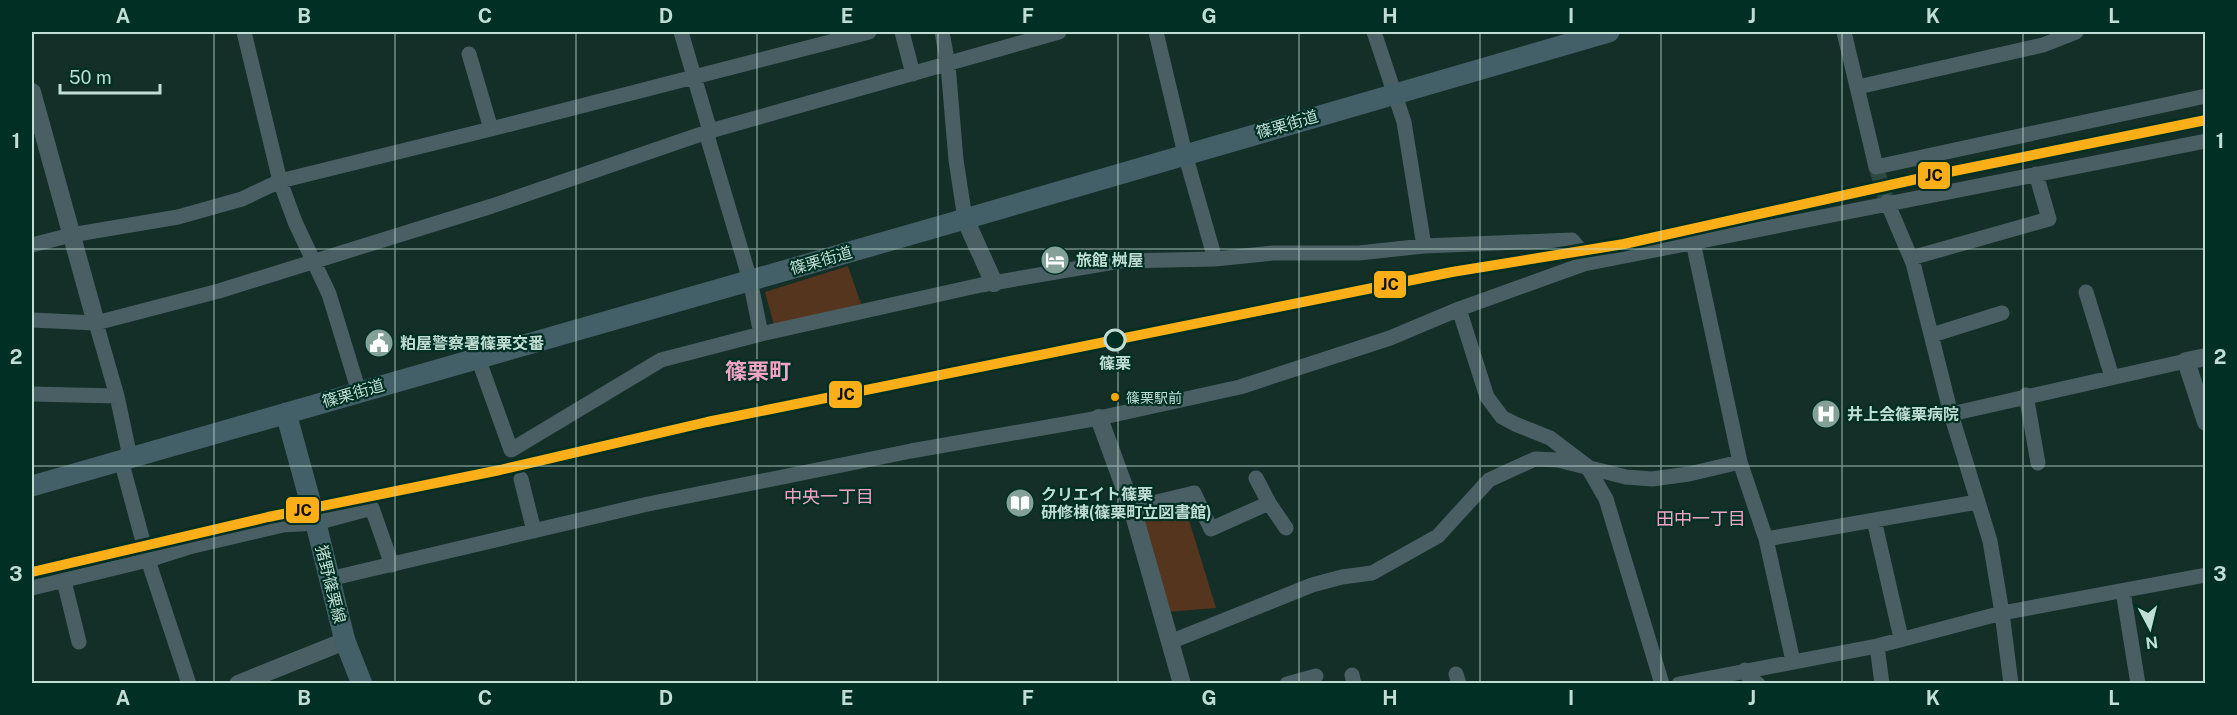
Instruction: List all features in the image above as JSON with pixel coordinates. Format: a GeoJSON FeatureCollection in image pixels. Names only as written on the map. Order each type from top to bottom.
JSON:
{"type":"FeatureCollection","features":[{"type":"Feature","properties":{"kind":"main road","name":"篠栗街道"},"geometry":{"type":"LineString","coordinates":[[32,486],[1609,32]]}},
{"type":"Feature","properties":{"kind":"main road","name":"猪野篠栗線"},"geometry":{"type":"LineString","coordinates":[[286,413],[345,641],[362,684]]}},
{"type":"Feature","properties":{"kind":"street"},"geometry":{"type":"LineString","coordinates":[[244,32],[280,181],[295,222],[328,294],[358,392]]}},
{"type":"Feature","properties":{"kind":"street"},"geometry":{"type":"LineString","coordinates":[[681,32],[710,131],[708,139],[750,280],[761,334]]}},
{"type":"Feature","properties":{"kind":"street"},"geometry":{"type":"LineString","coordinates":[[32,245],[178,217],[242,199],[280,181],[869,32]]}},
{"type":"Feature","properties":{"kind":"street"},"geometry":{"type":"LineString","coordinates":[[902,32],[913,74]]}},
{"type":"Feature","properties":{"kind":"street"},"geometry":{"type":"LineString","coordinates":[[942,32],[948,65],[956,160],[965,219],[994,284]]}},
{"type":"Feature","properties":{"kind":"street"},"geometry":{"type":"LineString","coordinates":[[32,320],[96,323],[219,291],[492,206],[710,131],[1059,32]]}},
{"type":"Feature","properties":{"kind":"street"},"geometry":{"type":"LineString","coordinates":[[1156,32],[1185,154],[1215,259]]}},
{"type":"Feature","properties":{"kind":"street"},"geometry":{"type":"LineString","coordinates":[[1374,32],[1404,123],[1424,246]]}},
{"type":"Feature","properties":{"kind":"street"},"geometry":{"type":"LineString","coordinates":[[1844,32],[1876,167],[2205,96]]}},
{"type":"Feature","properties":{"kind":"street"},"geometry":{"type":"LineString","coordinates":[[1858,87],[2043,45],[2076,32]]}},
{"type":"Feature","properties":{"kind":"street"},"geometry":{"type":"LineString","coordinates":[[469,54],[491,129]]}},
{"type":"Feature","properties":{"kind":"street"},"geometry":{"type":"LineString","coordinates":[[32,92],[70,236],[117,396],[126,459],[148,560],[189,684]]}},
{"type":"Feature","properties":{"kind":"street"},"geometry":{"type":"LineString","coordinates":[[329,579],[648,504],[911,451],[1099,418],[1240,387],[1390,338],[1459,309],[1584,264],[1887,202],[2205,141]]}},
{"type":"Feature","properties":{"kind":"street"},"geometry":{"type":"LineString","coordinates":[[1911,258],[2049,219],[2036,174]]}},
{"type":"Feature","properties":{"kind":"street"},"geometry":{"type":"LineString","coordinates":[[1887,202],[1911,258],[1951,414],[1990,541],[2012,684]]}},
{"type":"Feature","properties":{"kind":"street"},"geometry":{"type":"LineString","coordinates":[[478,358],[512,450],[661,360],[761,334],[994,284],[1120,261],[1215,259],[1273,253],[1359,253],[1424,246],[1572,240],[1582,253],[1584,264]]}},
{"type":"Feature","properties":{"kind":"street"},"geometry":{"type":"LineString","coordinates":[[1693,242],[1740,462],[1766,539],[1793,661]]}},
{"type":"Feature","properties":{"kind":"street"},"geometry":{"type":"LineString","coordinates":[[2086,292],[2112,377]]}},
{"type":"Feature","properties":{"kind":"street"},"geometry":{"type":"LineString","coordinates":[[1459,309],[1487,397],[1502,417],[1551,438],[1587,466],[1606,500],[1662,684]]}},
{"type":"Feature","properties":{"kind":"street"},"geometry":{"type":"LineString","coordinates":[[1932,335],[2002,313]]}},
{"type":"Feature","properties":{"kind":"street"},"geometry":{"type":"LineString","coordinates":[[1951,414],[2026,395],[2205,357]]}},
{"type":"Feature","properties":{"kind":"street"},"geometry":{"type":"LineString","coordinates":[[2186,361],[2205,422]]}},
{"type":"Feature","properties":{"kind":"street"},"geometry":{"type":"LineString","coordinates":[[32,394],[117,396]]}},
{"type":"Feature","properties":{"kind":"street"},"geometry":{"type":"LineString","coordinates":[[2026,395],[2038,463]]}},
{"type":"Feature","properties":{"kind":"street"},"geometry":{"type":"LineString","coordinates":[[1099,418],[1132,508],[1182,684]]}},
{"type":"Feature","properties":{"kind":"street"},"geometry":{"type":"LineString","coordinates":[[1170,642],[1312,585],[1342,577],[1372,573],[1438,536],[1489,480],[1535,459],[1558,460],[1626,477],[1652,479],[1689,474],[1740,462]]}},
{"type":"Feature","properties":{"kind":"street"},"geometry":{"type":"LineString","coordinates":[[1256,478],[1269,503],[1287,528]]}},
{"type":"Feature","properties":{"kind":"street"},"geometry":{"type":"LineString","coordinates":[[521,479],[534,531]]}},
{"type":"Feature","properties":{"kind":"street"},"geometry":{"type":"LineString","coordinates":[[1132,508],[1194,493],[1210,529],[1269,503]]}},
{"type":"Feature","properties":{"kind":"street"},"geometry":{"type":"LineString","coordinates":[[1766,539],[1977,502]]}},
{"type":"Feature","properties":{"kind":"street"},"geometry":{"type":"LineString","coordinates":[[32,588],[148,560],[189,547],[283,525],[316,524],[372,508],[392,565]]}},
{"type":"Feature","properties":{"kind":"street"},"geometry":{"type":"LineString","coordinates":[[1874,520],[1902,638]]}},
{"type":"Feature","properties":{"kind":"street"},"geometry":{"type":"LineString","coordinates":[[1679,684],[1877,646],[2002,613],[2205,575]]}},
{"type":"Feature","properties":{"kind":"street"},"geometry":{"type":"LineString","coordinates":[[64,581],[79,642]]}},
{"type":"Feature","properties":{"kind":"street"},"geometry":{"type":"LineString","coordinates":[[2123,591],[2138,684]]}},
{"type":"Feature","properties":{"kind":"street"},"geometry":{"type":"LineString","coordinates":[[238,684],[345,641]]}},
{"type":"Feature","properties":{"kind":"street"},"geometry":{"type":"LineString","coordinates":[[1877,646],[1882,684]]}},
{"type":"Feature","properties":{"kind":"street"},"geometry":{"type":"LineString","coordinates":[[1745,670],[1749,678],[1758,684]]}},
{"type":"Feature","properties":{"kind":"street"},"geometry":{"type":"LineString","coordinates":[[1287,684],[1316,676]]}},
{"type":"Feature","properties":{"kind":"shaded area"},"geometry":{"type":"Polygon","coordinates":[[[848,266],[861,304],[774,325],[765,292],[848,266]]]}},
{"type":"Feature","properties":{"kind":"shaded area"},"geometry":{"type":"Polygon","coordinates":[[[1185,507],[1216,608],[1167,612],[1137,513],[1185,507]]]}},
{"type":"Feature","properties":{"kind":"tunnel"},"geometry":{"type":"LineString","coordinates":[[1876,167],[1887,202]]}},
{"type":"Feature","properties":{"kind":"transit line","name":"JC"},"geometry":{"type":"LineString","coordinates":[[32,572],[268,517],[500,470],[707,422],[1452,272],[1624,244],[1944,173],[2206,120]]}},
{"type":"Feature","properties":{"kind":"place","name":"旅館 桝屋"},"geometry":{"type":"Point","coordinates":[1055,260]}},
{"type":"Feature","properties":{"kind":"place","name":"篠栗"},"geometry":{"type":"Point","coordinates":[1115,340]}},
{"type":"Feature","properties":{"kind":"place","name":"粕屋警察署篠栗交番"},"geometry":{"type":"Point","coordinates":[379,343]}},
{"type":"Feature","properties":{"kind":"place","name":"篠栗駅前"},"geometry":{"type":"Point","coordinates":[1115,397]}},
{"type":"Feature","properties":{"kind":"place","name":"井上会篠栗病院"},"geometry":{"type":"Point","coordinates":[1826,414]}},
{"type":"Feature","properties":{"kind":"place","name":"クリエイト篠栗 研修棟(篠栗町立図書館)"},"geometry":{"type":"Point","coordinates":[1020,503]}},
{"type":"Feature","properties":{"kind":"district","name":"篠栗町"},"geometry":{"type":"Point","coordinates":[758,371]}},
{"type":"Feature","properties":{"kind":"district","name":"中央一丁目"},"geometry":{"type":"Point","coordinates":[829,497]}},
{"type":"Feature","properties":{"kind":"district","name":"田中一丁目"},"geometry":{"type":"Point","coordinates":[1701,519]}}]}
